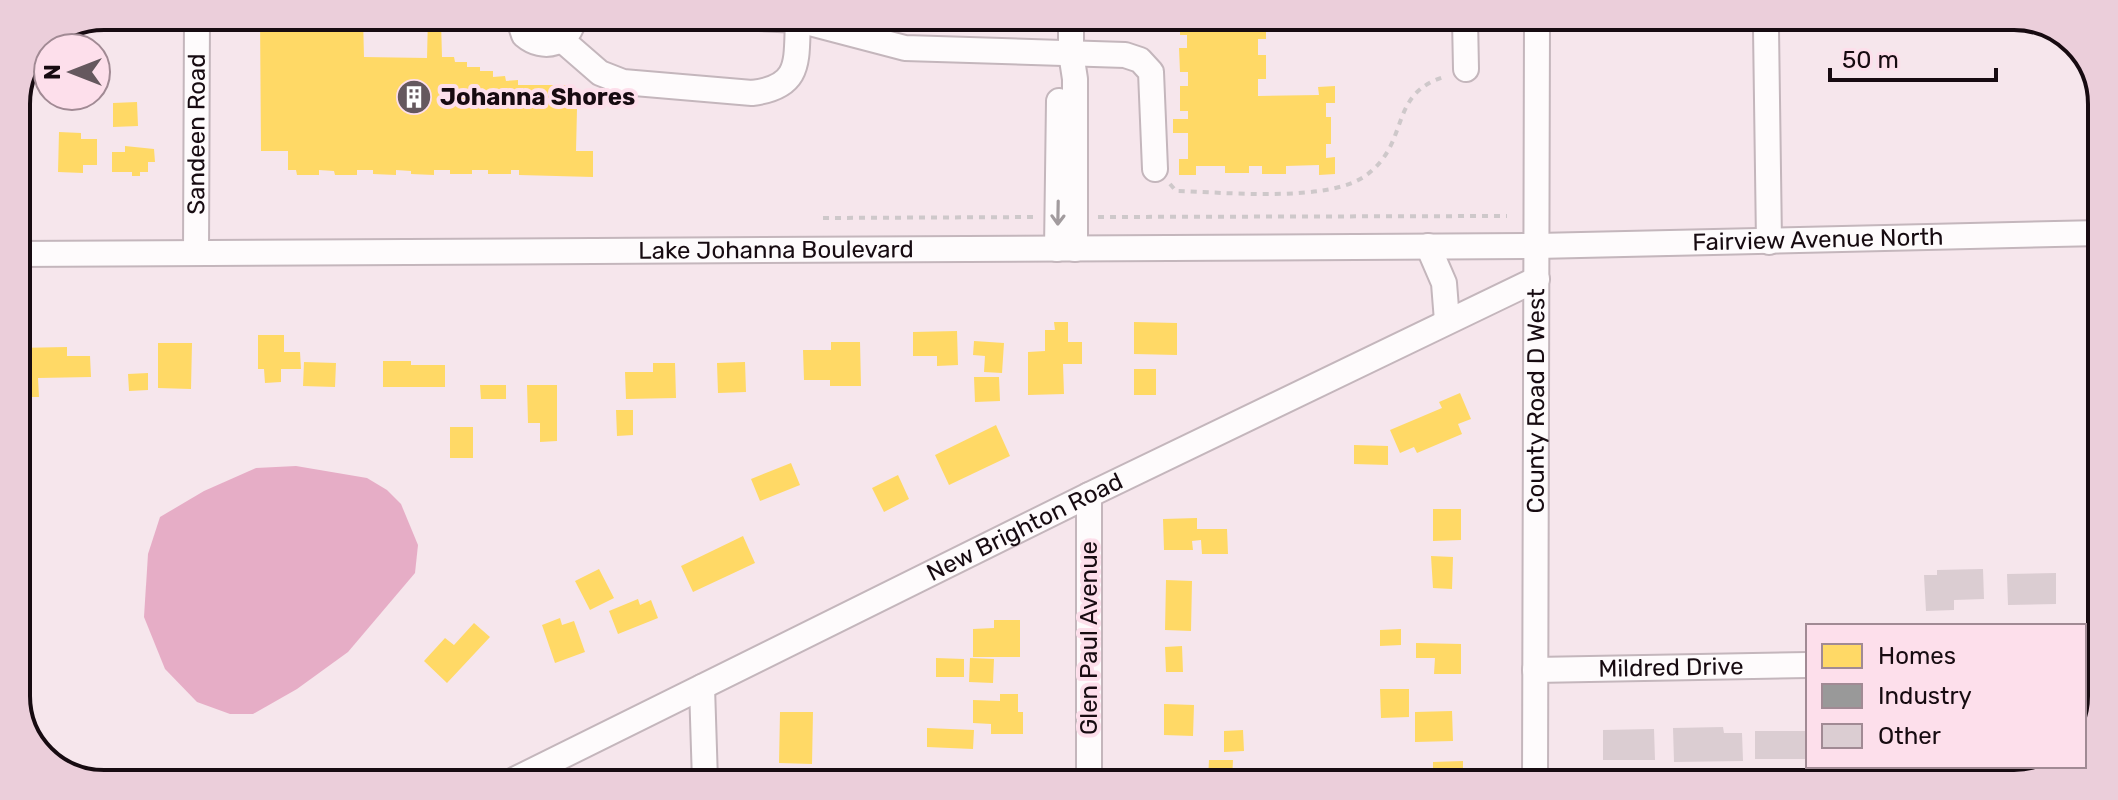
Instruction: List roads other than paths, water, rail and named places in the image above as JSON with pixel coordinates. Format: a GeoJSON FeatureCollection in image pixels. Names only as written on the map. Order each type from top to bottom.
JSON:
{"type":"FeatureCollection","features":[{"type":"Feature","properties":{"kind":"street","name":"Sandeen Road"},"geometry":{"type":"LineString","coordinates":[[196,252],[197,30]]}},
{"type":"Feature","properties":{"kind":"street"},"geometry":{"type":"LineString","coordinates":[[522,30],[530,40],[544,45],[562,40],[571,30]]}},
{"type":"Feature","properties":{"kind":"street"},"geometry":{"type":"LineString","coordinates":[[562,40],[588,64],[623,82],[752,93],[770,91],[795,72],[797,30]]}},
{"type":"Feature","properties":{"kind":"street"},"geometry":{"type":"LineString","coordinates":[[836,30],[905,48],[1125,55],[1140,60],[1151,72],[1155,166]]}},
{"type":"Feature","properties":{"kind":"street"},"geometry":{"type":"LineString","coordinates":[[1066,249],[1056,217],[1075,79],[1071,30]]}},
{"type":"Feature","properties":{"kind":"street"},"geometry":{"type":"LineString","coordinates":[[1458,72],[1464,30]]}},
{"type":"Feature","properties":{"kind":"street","name":"County Road D West"},"geometry":{"type":"LineString","coordinates":[[1535,770],[1537,30]]}},
{"type":"Feature","properties":{"kind":"street"},"geometry":{"type":"LineString","coordinates":[[1766,30],[1769,242]]}},
{"type":"Feature","properties":{"kind":"street","name":"Fairview Avenue North"},"geometry":{"type":"LineString","coordinates":[[1537,246],[2088,233]]}},
{"type":"Feature","properties":{"kind":"street"},"geometry":{"type":"LineString","coordinates":[[1428,246],[1444,283],[1447,321]]}},
{"type":"Feature","properties":{"kind":"street","name":"Lake Johanna Boulevard"},"geometry":{"type":"LineString","coordinates":[[30,254],[1537,246]]}},
{"type":"Feature","properties":{"kind":"street","name":"New Brighton Road"},"geometry":{"type":"LineString","coordinates":[[534,770],[1089,495],[1537,279]]}},
{"type":"Feature","properties":{"kind":"street","name":"Glen Paul Avenue"},"geometry":{"type":"LineString","coordinates":[[1089,495],[1089,770]]}},
{"type":"Feature","properties":{"kind":"street","name":"Mildred Drive"},"geometry":{"type":"LineString","coordinates":[[1535,670],[1806,665]]}},
{"type":"Feature","properties":{"kind":"street"},"geometry":{"type":"LineString","coordinates":[[702,687],[705,770]]}},
{"type":"Feature","properties":{"kind":"place","name":"Johanna Shores"},"geometry":{"type":"Point","coordinates":[414,97]}}]}
